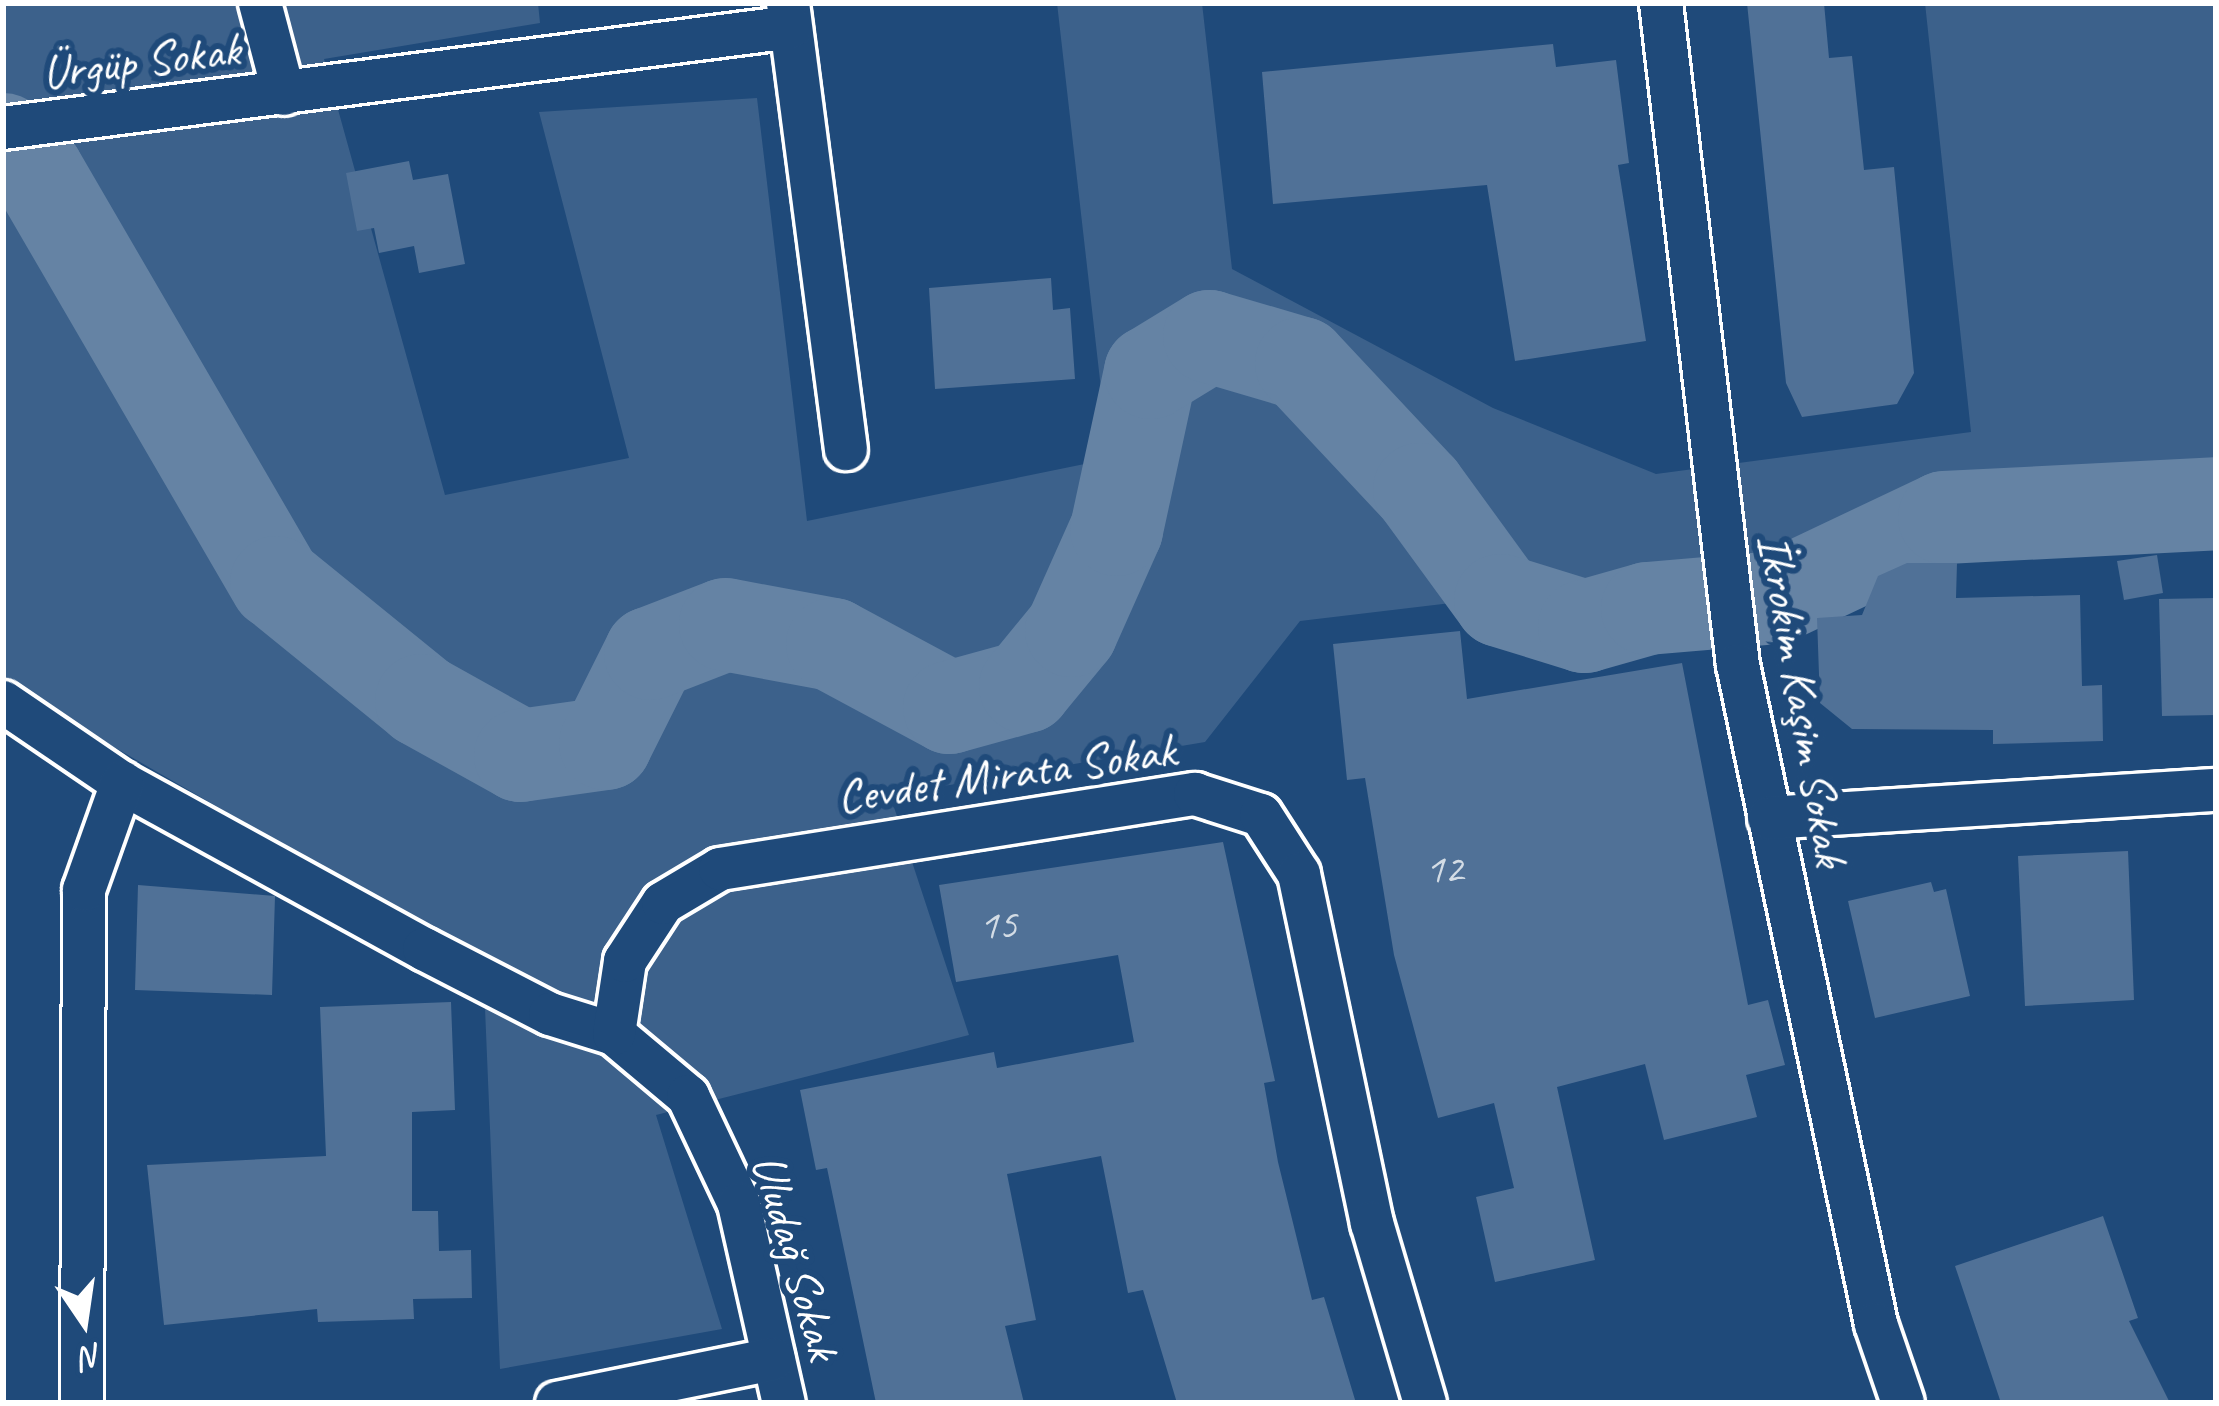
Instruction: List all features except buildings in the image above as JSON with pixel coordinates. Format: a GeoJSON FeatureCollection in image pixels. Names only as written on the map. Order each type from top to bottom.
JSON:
{"type":"FeatureCollection","features":[{"type":"Feature","properties":{"kind":"street"},"geometry":{"type":"LineString","coordinates":[[260,3],[284,94]]}},
{"type":"Feature","properties":{"kind":"street","name":"İkrokim Kaşim Sokak"},"geometry":{"type":"LineString","coordinates":[[1661,3],[1738,665],[1876,1324],[1903,1403]]}},
{"type":"Feature","properties":{"kind":"street"},"geometry":{"type":"LineString","coordinates":[[789,15],[846,449]]}},
{"type":"Feature","properties":{"kind":"street","name":"Ürgüp Sokak"},"geometry":{"type":"LineString","coordinates":[[3,128],[284,94],[789,15]]}},
{"type":"Feature","properties":{"kind":"street"},"geometry":{"type":"LineString","coordinates":[[3,702],[122,784],[529,1004],[614,1034]]}},
{"type":"Feature","properties":{"kind":"street"},"geometry":{"type":"LineString","coordinates":[[82,1403],[84,890],[122,784]]}},
{"type":"Feature","properties":{"kind":"street"},"geometry":{"type":"LineString","coordinates":[[1769,818],[2216,790]]}},
{"type":"Feature","properties":{"kind":"street","name":"Cevdet Mirata Sokak"},"geometry":{"type":"LineString","coordinates":[[614,1034],[625,961],[663,903],[720,869],[1195,794],[1261,815],[1299,874],[1372,1223],[1425,1403]]}},
{"type":"Feature","properties":{"kind":"street","name":"Uludağ Sokak"},"geometry":{"type":"LineString","coordinates":[[614,1034],[688,1096],[739,1204],[784,1403]]}},
{"type":"Feature","properties":{"kind":"street"},"geometry":{"type":"LineString","coordinates":[[557,1403],[774,1359]]}},
{"type":"Feature","properties":{"kind":"shaded area"},"geometry":{"type":"Polygon","coordinates":[[[3,3],[538,3],[540,23],[324,59],[445,495],[629,458],[539,112],[757,98],[807,521],[1109,459],[1057,3],[1202,3],[1232,269],[1493,408],[1656,474],[1971,432],[1925,3],[2216,3],[2216,546],[1930,544],[1766,627],[1554,663],[1468,601],[1300,621],[1205,742],[890,795],[969,1035],[656,1115],[722,1329],[500,1369],[483,960],[3,683],[3,3]]]}},
{"type":"Feature","properties":{"kind":"waterway"},"geometry":{"type":"LineString","coordinates":[[3,139],[37,172],[276,582],[421,700],[520,755],[605,743],[650,653],[725,624],[832,644],[949,707],[1025,686],[1071,630],[1116,529],[1150,372],[1209,336],[1301,363],[1419,489],[1500,600],[1584,626],[1647,608],[1775,597],[1944,517],[2216,503]]}}]}
